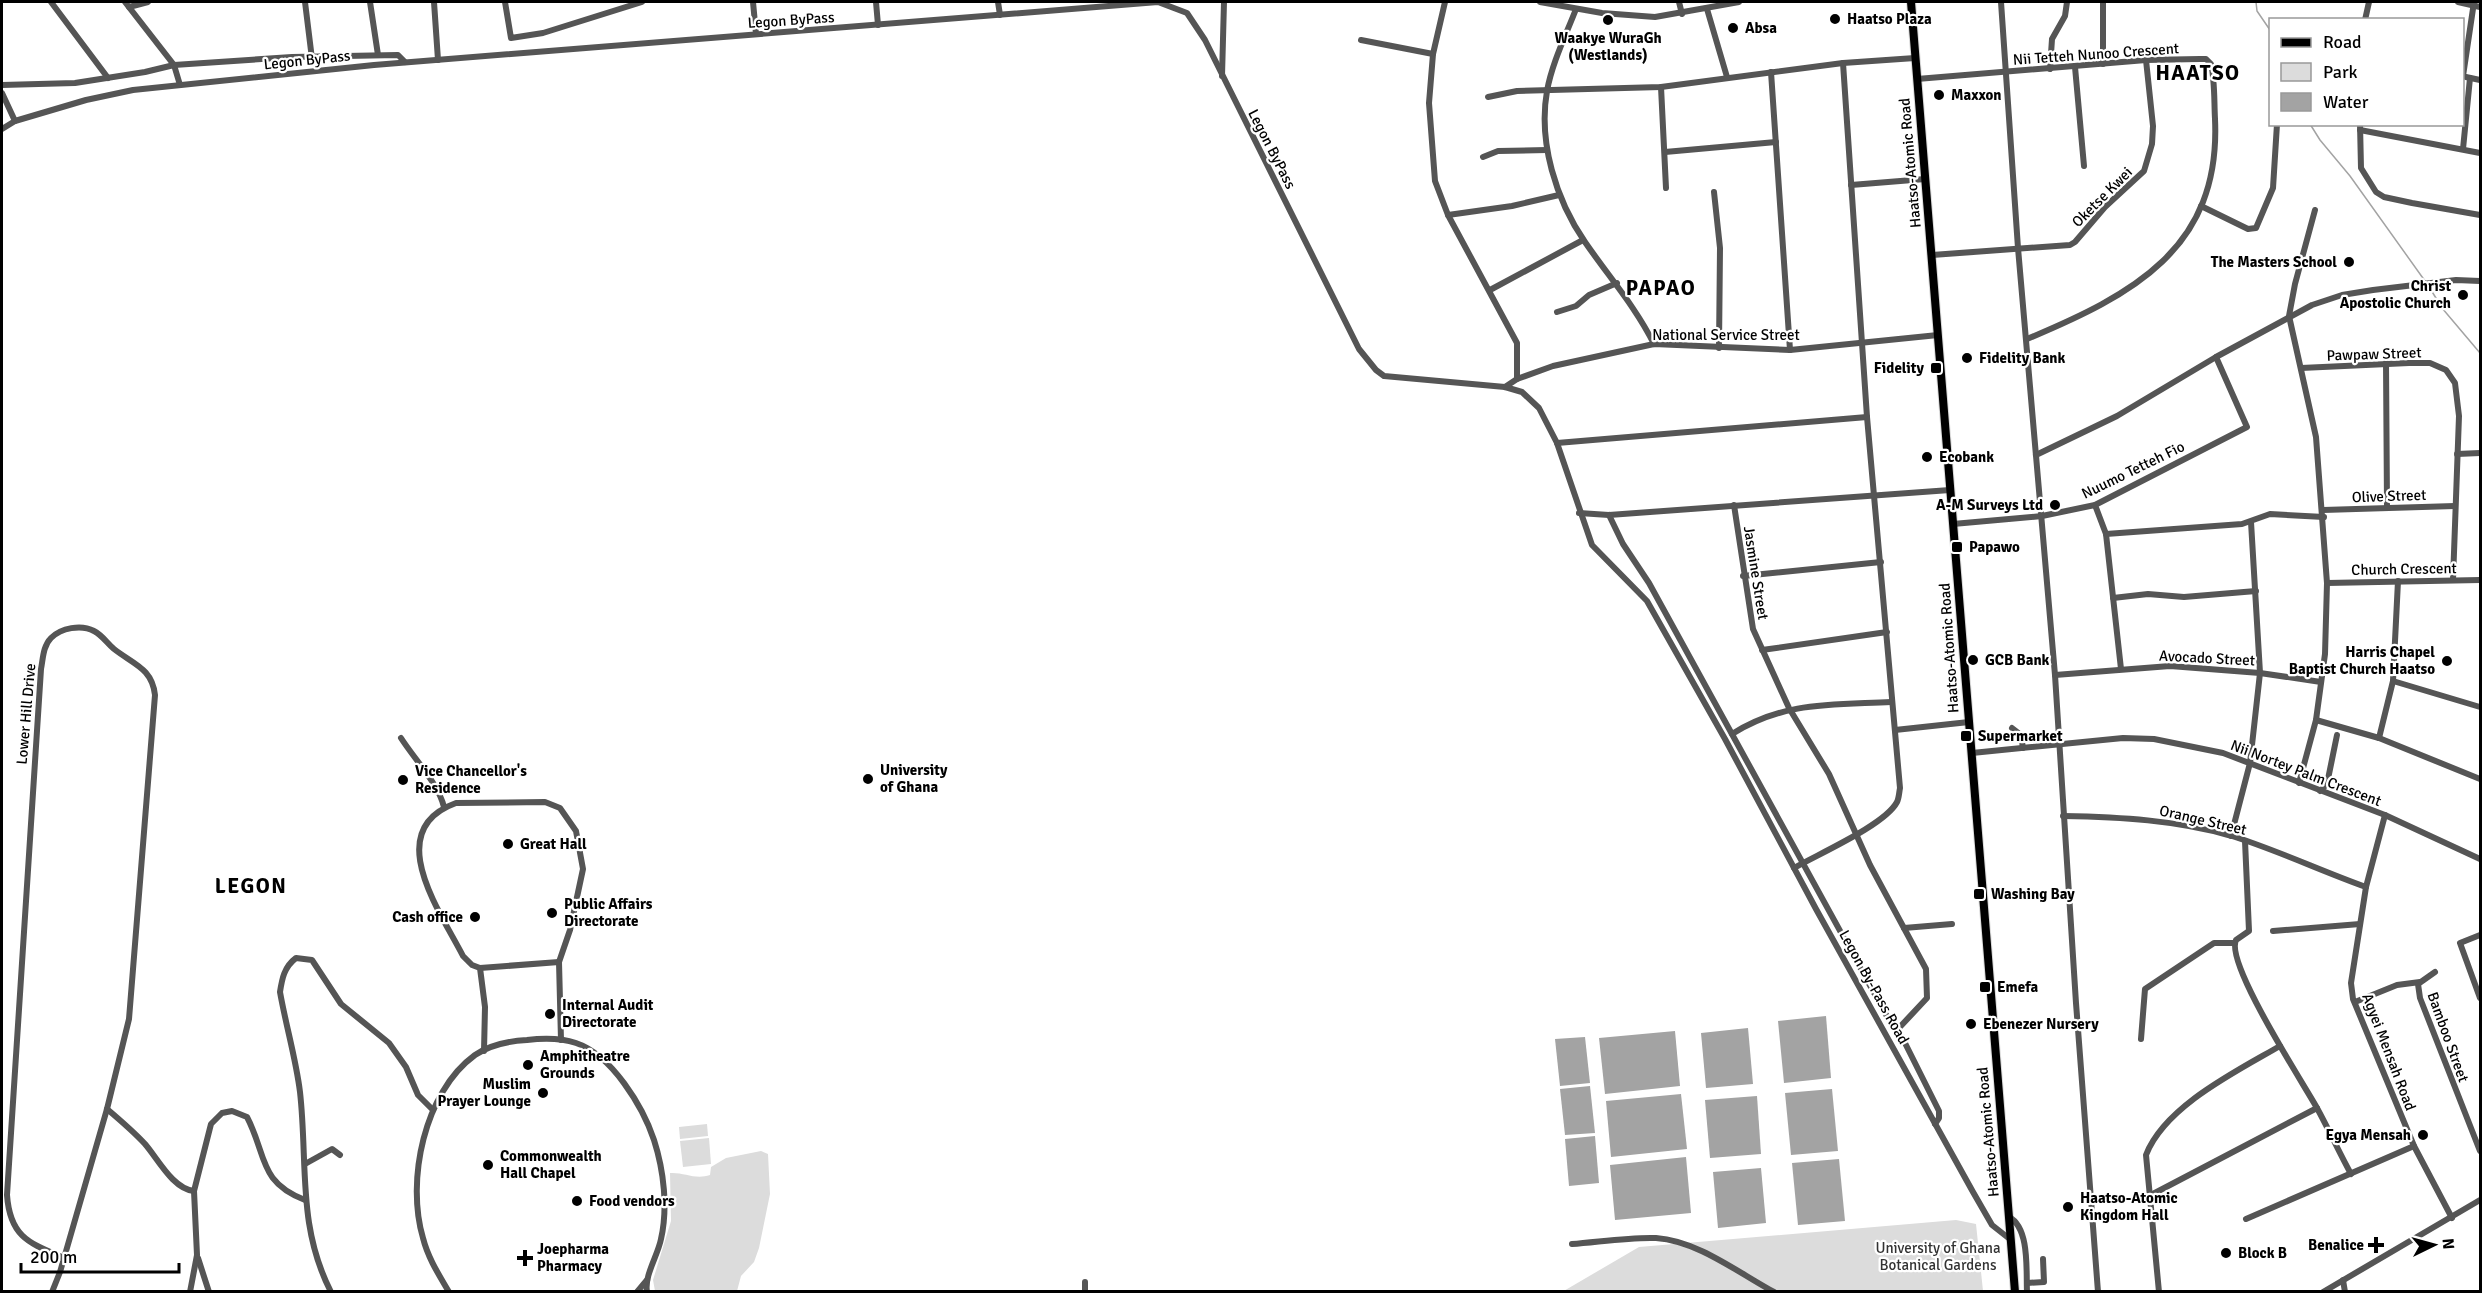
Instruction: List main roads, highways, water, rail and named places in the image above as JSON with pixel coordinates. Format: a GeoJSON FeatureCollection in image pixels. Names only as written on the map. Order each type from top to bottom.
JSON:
{"type":"FeatureCollection","features":[{"type":"Feature","properties":{"kind":"main road","name":"Haatso-Atomic Road"},"geometry":{"type":"LineString","coordinates":[[1911,2],[2015,1292]]}},
{"type":"Feature","properties":{"kind":"water"},"geometry":{"type":"Polygon","coordinates":[[[1826,1016],[1831,1078],[1784,1083],[1778,1021],[1826,1016]]]}},
{"type":"Feature","properties":{"kind":"water"},"geometry":{"type":"Polygon","coordinates":[[[1748,1028],[1753,1084],[1706,1088],[1701,1033],[1748,1028]]]}},
{"type":"Feature","properties":{"kind":"water"},"geometry":{"type":"Polygon","coordinates":[[[1675,1031],[1680,1086],[1605,1094],[1599,1038],[1675,1031]]]}},
{"type":"Feature","properties":{"kind":"water"},"geometry":{"type":"Polygon","coordinates":[[[1585,1037],[1590,1083],[1560,1086],[1555,1039],[1585,1037]]]}},
{"type":"Feature","properties":{"kind":"water"},"geometry":{"type":"Polygon","coordinates":[[[1590,1086],[1595,1133],[1565,1135],[1560,1089],[1590,1086]]]}},
{"type":"Feature","properties":{"kind":"water"},"geometry":{"type":"Polygon","coordinates":[[[1832,1089],[1838,1151],[1791,1155],[1785,1093],[1832,1089]]]}},
{"type":"Feature","properties":{"kind":"water"},"geometry":{"type":"Polygon","coordinates":[[[1681,1094],[1687,1149],[1611,1157],[1606,1101],[1681,1094]]]}},
{"type":"Feature","properties":{"kind":"water"},"geometry":{"type":"Polygon","coordinates":[[[1757,1096],[1761,1154],[1710,1158],[1705,1100],[1757,1096]]]}},
{"type":"Feature","properties":{"kind":"water"},"geometry":{"type":"Polygon","coordinates":[[[1595,1136],[1599,1183],[1569,1186],[1565,1139],[1595,1136]]]}},
{"type":"Feature","properties":{"kind":"water"},"geometry":{"type":"Polygon","coordinates":[[[1686,1157],[1691,1213],[1615,1220],[1610,1165],[1686,1157]]]}},
{"type":"Feature","properties":{"kind":"water"},"geometry":{"type":"Polygon","coordinates":[[[1839,1159],[1845,1221],[1798,1225],[1792,1163],[1839,1159]]]}},
{"type":"Feature","properties":{"kind":"water"},"geometry":{"type":"Polygon","coordinates":[[[1761,1168],[1766,1223],[1718,1228],[1713,1172],[1761,1168]]]}},
{"type":"Feature","properties":{"kind":"waterway"},"geometry":{"type":"LineString","coordinates":[[2256,2],[2257,11],[2269,29]]}},
{"type":"Feature","properties":{"kind":"waterway"},"geometry":{"type":"LineString","coordinates":[[2311,126],[2425,281]]}},
{"type":"Feature","properties":{"kind":"waterway"},"geometry":{"type":"LineString","coordinates":[[2428,285],[2442,308],[2480,353]]}},
{"type":"Feature","properties":{"kind":"place","name":"Haatso Plaza"},"geometry":{"type":"Point","coordinates":[1835,19]}},
{"type":"Feature","properties":{"kind":"place","name":"Waakye WuraGh (Westlands)"},"geometry":{"type":"Point","coordinates":[1608,20]}},
{"type":"Feature","properties":{"kind":"place","name":"Absa"},"geometry":{"type":"Point","coordinates":[1733,28]}},
{"type":"Feature","properties":{"kind":"place","name":"Maxxon"},"geometry":{"type":"Point","coordinates":[1939,95]}},
{"type":"Feature","properties":{"kind":"place","name":"The Masters School"},"geometry":{"type":"Point","coordinates":[2349,262]}},
{"type":"Feature","properties":{"kind":"place","name":"Christ Apostolic Church"},"geometry":{"type":"Point","coordinates":[2463,295]}},
{"type":"Feature","properties":{"kind":"place","name":"Fidelity Bank"},"geometry":{"type":"Point","coordinates":[1967,358]}},
{"type":"Feature","properties":{"kind":"place","name":"Fidelity"},"geometry":{"type":"Point","coordinates":[1936,368]}},
{"type":"Feature","properties":{"kind":"place","name":"Ecobank"},"geometry":{"type":"Point","coordinates":[1927,457]}},
{"type":"Feature","properties":{"kind":"place","name":"A-M Surveys Ltd"},"geometry":{"type":"Point","coordinates":[2055,505]}},
{"type":"Feature","properties":{"kind":"place","name":"Papawo"},"geometry":{"type":"Point","coordinates":[1957,547]}},
{"type":"Feature","properties":{"kind":"place","name":"GCB Bank"},"geometry":{"type":"Point","coordinates":[1973,660]}},
{"type":"Feature","properties":{"kind":"place","name":"Harris Chapel Baptist Church Haatso"},"geometry":{"type":"Point","coordinates":[2447,661]}},
{"type":"Feature","properties":{"kind":"place","name":"Supermarket"},"geometry":{"type":"Point","coordinates":[1966,736]}},
{"type":"Feature","properties":{"kind":"place","name":"University of Ghana"},"geometry":{"type":"Point","coordinates":[868,779]}},
{"type":"Feature","properties":{"kind":"place","name":"Vice Chancellor's Residence"},"geometry":{"type":"Point","coordinates":[403,780]}},
{"type":"Feature","properties":{"kind":"place","name":"Great Hall"},"geometry":{"type":"Point","coordinates":[508,844]}},
{"type":"Feature","properties":{"kind":"place","name":"Washing Bay"},"geometry":{"type":"Point","coordinates":[1979,894]}},
{"type":"Feature","properties":{"kind":"place","name":"Public Affairs Directorate"},"geometry":{"type":"Point","coordinates":[552,913]}},
{"type":"Feature","properties":{"kind":"place","name":"Cash office"},"geometry":{"type":"Point","coordinates":[475,917]}},
{"type":"Feature","properties":{"kind":"place","name":"Emefa"},"geometry":{"type":"Point","coordinates":[1985,987]}},
{"type":"Feature","properties":{"kind":"place","name":"Internal Audit Directorate"},"geometry":{"type":"Point","coordinates":[550,1014]}},
{"type":"Feature","properties":{"kind":"place","name":"Ebenezer Nursery"},"geometry":{"type":"Point","coordinates":[1971,1024]}},
{"type":"Feature","properties":{"kind":"place","name":"Amphitheatre Grounds"},"geometry":{"type":"Point","coordinates":[528,1065]}},
{"type":"Feature","properties":{"kind":"place","name":"Muslim Prayer Lounge"},"geometry":{"type":"Point","coordinates":[543,1093]}},
{"type":"Feature","properties":{"kind":"place","name":"Egya Mensah"},"geometry":{"type":"Point","coordinates":[2423,1135]}},
{"type":"Feature","properties":{"kind":"place","name":"Commonwealth Hall Chapel"},"geometry":{"type":"Point","coordinates":[488,1165]}},
{"type":"Feature","properties":{"kind":"place","name":"Food vendors"},"geometry":{"type":"Point","coordinates":[577,1201]}},
{"type":"Feature","properties":{"kind":"place","name":"Haatso-Atomic Kingdom Hall"},"geometry":{"type":"Point","coordinates":[2068,1207]}},
{"type":"Feature","properties":{"kind":"place","name":"Benalice"},"geometry":{"type":"Point","coordinates":[2376,1245]}},
{"type":"Feature","properties":{"kind":"place","name":"Block B"},"geometry":{"type":"Point","coordinates":[2226,1253]}},
{"type":"Feature","properties":{"kind":"place","name":"Joepharma Pharmacy"},"geometry":{"type":"Point","coordinates":[525,1258]}},
{"type":"Feature","properties":{"kind":"district","name":"HAATSO"},"geometry":{"type":"Point","coordinates":[2198,73]}},
{"type":"Feature","properties":{"kind":"district","name":"PAPAO"},"geometry":{"type":"Point","coordinates":[1661,288]}},
{"type":"Feature","properties":{"kind":"district","name":"LEGON"},"geometry":{"type":"Point","coordinates":[251,886]}},
{"type":"Feature","properties":{"kind":"park label","name":"University of Ghana Botanical Gardens"},"geometry":{"type":"Point","coordinates":[1938,1256]}}]}
